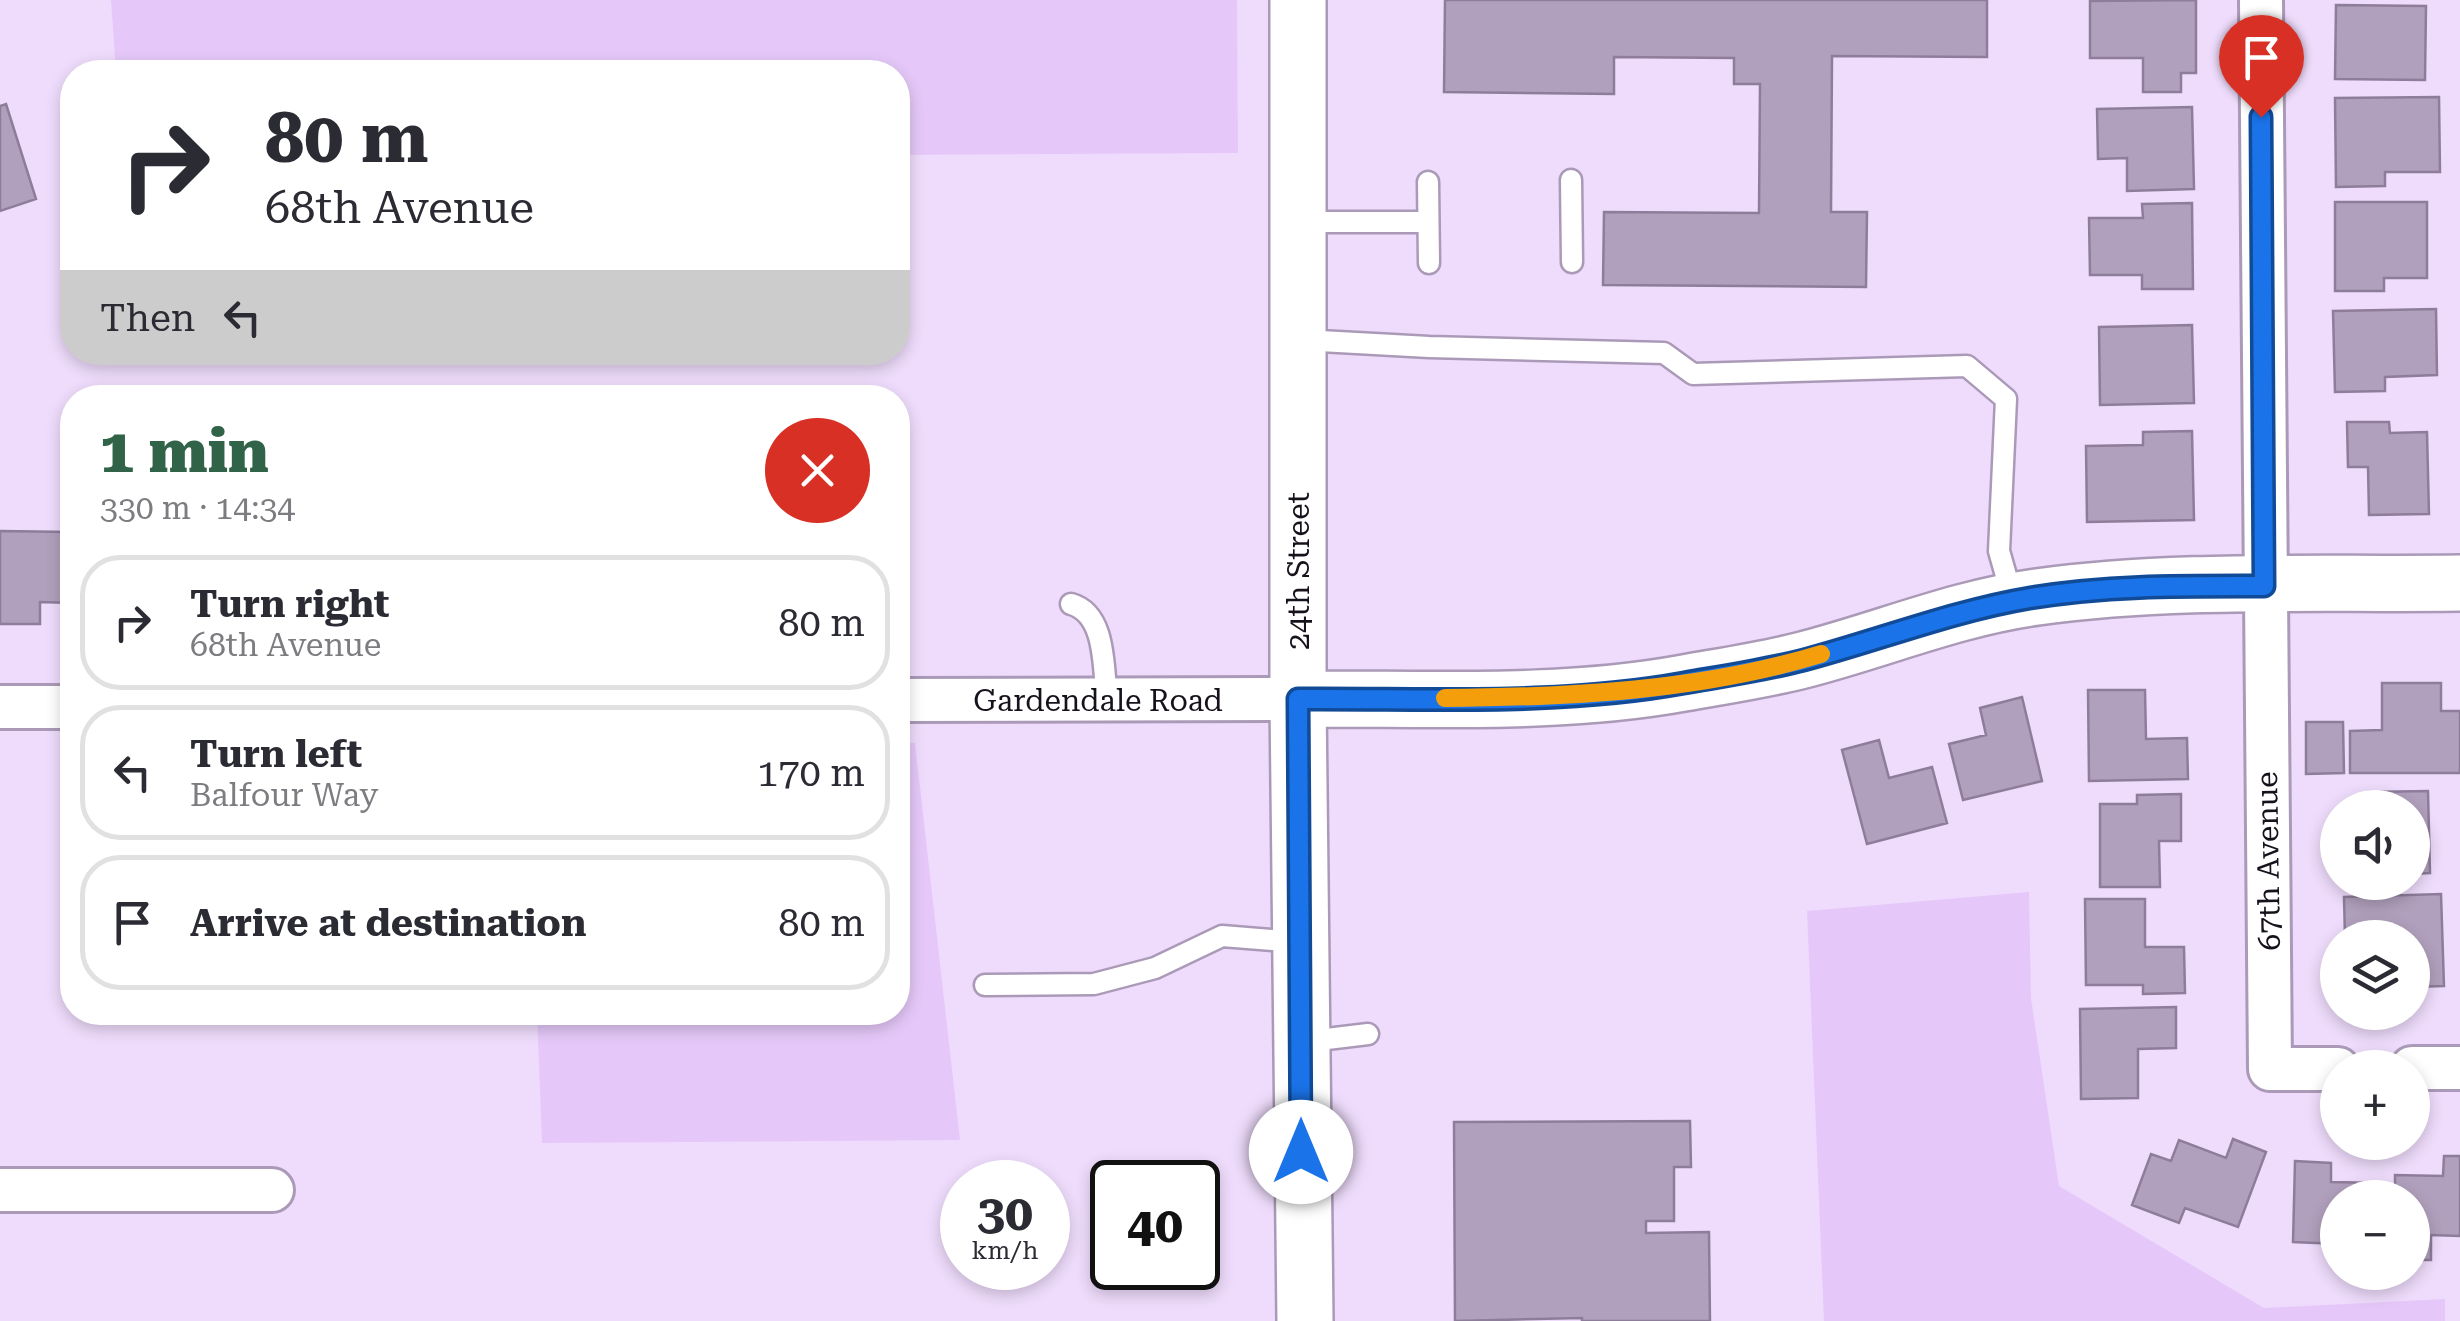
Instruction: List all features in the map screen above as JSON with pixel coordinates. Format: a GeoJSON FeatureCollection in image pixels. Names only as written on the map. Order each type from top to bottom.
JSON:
{"type":"FeatureCollection","features":[{"type":"Feature","properties":{"kind":"street","name":"24th Street"},"geometry":{"type":"LineString","coordinates":[[1298,0],[1298,699],[1304,1321]]}},
{"type":"Feature","properties":{"kind":"street"},"geometry":{"type":"LineString","coordinates":[[2260,0],[2264,586]]}},
{"type":"Feature","properties":{"kind":"street"},"geometry":{"type":"LineString","coordinates":[[1298,699],[1498,698],[1664,686],[1801,660],[1967,611],[2128,586],[2460,584]]}},
{"type":"Feature","properties":{"kind":"street","name":"67th Avenue"},"geometry":{"type":"LineString","coordinates":[[2264,586],[2270,1069],[2320,1068]]}},
{"type":"Feature","properties":{"kind":"street","name":"Gardendale Road"},"geometry":{"type":"LineString","coordinates":[[910,700],[1298,699]]}},
{"type":"Feature","properties":{"kind":"street"},"geometry":{"type":"LineString","coordinates":[[0,707],[60,707]]}},
{"type":"Feature","properties":{"kind":"street"},"geometry":{"type":"LineString","coordinates":[[2430,1068],[2460,1068]]}},
{"type":"Feature","properties":{"kind":"street"},"geometry":{"type":"LineString","coordinates":[[0,1190],[272,1190]]}},
{"type":"Feature","properties":{"kind":"lane"},"geometry":{"type":"LineString","coordinates":[[1571,180],[1572,262]]}},
{"type":"Feature","properties":{"kind":"lane"},"geometry":{"type":"LineString","coordinates":[[1428,182],[1429,264]]}},
{"type":"Feature","properties":{"kind":"lane"},"geometry":{"type":"LineString","coordinates":[[1298,222],[1428,222]]}},
{"type":"Feature","properties":{"kind":"lane"},"geometry":{"type":"LineString","coordinates":[[1298,339],[1664,353],[1693,374],[1967,366],[2006,399],[1999,551],[2013,602]]}},
{"type":"Feature","properties":{"kind":"lane"},"geometry":{"type":"LineString","coordinates":[[1072,604],[1089,614],[1097,627],[1107,700]]}},
{"type":"Feature","properties":{"kind":"lane"},"geometry":{"type":"LineString","coordinates":[[985,985],[1094,984],[1155,968],[1222,936],[1300,942]]}},
{"type":"Feature","properties":{"kind":"lane"},"geometry":{"type":"LineString","coordinates":[[1300,1042],[1368,1034]]}},
{"type":"Feature","properties":{"kind":"shaded area"},"geometry":{"type":"Polygon","coordinates":[[[111,0],[1237,0],[1238,153],[910,155],[910,60],[115,60],[111,0]]]}},
{"type":"Feature","properties":{"kind":"shaded area"},"geometry":{"type":"Polygon","coordinates":[[[910,743],[915,743],[960,1140],[542,1143],[537,1025],[910,1025],[910,743]]]}},
{"type":"Feature","properties":{"kind":"shaded area"},"geometry":{"type":"Polygon","coordinates":[[[2029,892],[2031,998],[2059,1186],[2264,1308],[2445,1299],[2445,1321],[1824,1321],[1807,911],[2029,892]]]}},
{"type":"Feature","properties":{"kind":"building"},"geometry":{"type":"Polygon","coordinates":[[[1445,0],[1987,0],[1987,57],[1832,56],[1831,212],[1867,212],[1866,287],[1603,285],[1604,212],[1759,213],[1760,84],[1734,84],[1734,58],[1614,57],[1614,94],[1444,92],[1445,0]]]}},
{"type":"Feature","properties":{"kind":"building"},"geometry":{"type":"Polygon","coordinates":[[[2196,0],[2196,73],[2181,73],[2181,92],[2143,92],[2143,58],[2090,58],[2090,1],[2196,0]]]}},
{"type":"Feature","properties":{"kind":"building"},"geometry":{"type":"Polygon","coordinates":[[[2336,5],[2426,6],[2425,80],[2335,79],[2336,5]]]}},
{"type":"Feature","properties":{"kind":"building"},"geometry":{"type":"Polygon","coordinates":[[[2439,97],[2440,172],[2385,172],[2385,186],[2336,187],[2335,98],[2439,97]]]}},
{"type":"Feature","properties":{"kind":"building"},"geometry":{"type":"Polygon","coordinates":[[[6,104],[36,199],[0,211],[0,106],[6,104]]]}},
{"type":"Feature","properties":{"kind":"building"},"geometry":{"type":"Polygon","coordinates":[[[2192,107],[2194,189],[2127,191],[2127,158],[2098,159],[2097,109],[2192,107]]]}},
{"type":"Feature","properties":{"kind":"building"},"geometry":{"type":"Polygon","coordinates":[[[2335,202],[2427,202],[2427,278],[2384,278],[2384,291],[2335,291],[2335,202]]]}},
{"type":"Feature","properties":{"kind":"building"},"geometry":{"type":"Polygon","coordinates":[[[2192,203],[2193,289],[2142,289],[2142,275],[2090,275],[2089,218],[2143,218],[2142,204],[2192,203]]]}},
{"type":"Feature","properties":{"kind":"building"},"geometry":{"type":"Polygon","coordinates":[[[2436,309],[2437,375],[2385,377],[2385,391],[2335,392],[2333,311],[2436,309]]]}},
{"type":"Feature","properties":{"kind":"building"},"geometry":{"type":"Polygon","coordinates":[[[2192,325],[2194,403],[2100,405],[2099,327],[2192,325]]]}},
{"type":"Feature","properties":{"kind":"building"},"geometry":{"type":"Polygon","coordinates":[[[2347,422],[2389,422],[2390,433],[2427,432],[2429,514],[2369,515],[2368,467],[2348,467],[2347,422]]]}},
{"type":"Feature","properties":{"kind":"building"},"geometry":{"type":"Polygon","coordinates":[[[2192,431],[2194,520],[2087,522],[2086,446],[2143,445],[2143,432],[2192,431]]]}},
{"type":"Feature","properties":{"kind":"building"},"geometry":{"type":"Polygon","coordinates":[[[0,531],[60,532],[60,603],[40,602],[40,624],[0,624],[0,531]]]}},
{"type":"Feature","properties":{"kind":"building"},"geometry":{"type":"Polygon","coordinates":[[[2382,683],[2441,683],[2441,711],[2460,711],[2460,773],[2350,773],[2350,731],[2382,730],[2382,683]]]}},
{"type":"Feature","properties":{"kind":"building"},"geometry":{"type":"Polygon","coordinates":[[[2088,690],[2145,690],[2146,739],[2187,738],[2188,779],[2089,781],[2088,690]]]}},
{"type":"Feature","properties":{"kind":"building"},"geometry":{"type":"Polygon","coordinates":[[[2022,697],[2042,781],[1963,800],[1949,744],[1986,735],[1980,708],[2022,697]]]}},
{"type":"Feature","properties":{"kind":"building"},"geometry":{"type":"Polygon","coordinates":[[[2306,722],[2343,722],[2344,773],[2306,774],[2306,722]]]}},
{"type":"Feature","properties":{"kind":"building"},"geometry":{"type":"Polygon","coordinates":[[[1879,740],[1889,778],[1932,767],[1947,823],[1867,844],[1842,750],[1879,740]]]}},
{"type":"Feature","properties":{"kind":"building"},"geometry":{"type":"Polygon","coordinates":[[[2181,794],[2181,841],[2159,841],[2160,887],[2100,887],[2100,804],[2137,804],[2137,795],[2181,794]]]}},
{"type":"Feature","properties":{"kind":"building"},"geometry":{"type":"Polygon","coordinates":[[[2430,894],[2441,894],[2444,986],[2430,986],[2430,920],[2345,920],[2344,900],[2430,900],[2430,894]]]}},
{"type":"Feature","properties":{"kind":"building"},"geometry":{"type":"Polygon","coordinates":[[[2085,899],[2145,899],[2145,947],[2184,947],[2185,993],[2143,994],[2143,985],[2086,985],[2085,899]]]}},
{"type":"Feature","properties":{"kind":"building"},"geometry":{"type":"Polygon","coordinates":[[[2176,1007],[2176,1048],[2138,1049],[2138,1098],[2081,1099],[2080,1009],[2176,1007]]]}},
{"type":"Feature","properties":{"kind":"building"},"geometry":{"type":"Polygon","coordinates":[[[1690,1121],[1691,1167],[1674,1167],[1674,1221],[1646,1221],[1646,1233],[1709,1232],[1710,1321],[1455,1321],[1454,1122],[1690,1121]]]}},
{"type":"Feature","properties":{"kind":"building"},"geometry":{"type":"Polygon","coordinates":[[[2233,1139],[2266,1152],[2238,1227],[2185,1208],[2179,1223],[2132,1205],[2151,1154],[2171,1161],[2179,1140],[2226,1158],[2233,1139]]]}},
{"type":"Feature","properties":{"kind":"building"},"geometry":{"type":"Polygon","coordinates":[[[2444,1156],[2460,1156],[2460,1236],[2431,1235],[2430,1260],[2430,1180],[2395,1180],[2395,1175],[2443,1176],[2444,1156]]]}},
{"type":"Feature","properties":{"kind":"building"},"geometry":{"type":"Polygon","coordinates":[[[2295,1161],[2331,1163],[2331,1180],[2320,1180],[2320,1243],[2293,1242],[2295,1161]]]}},
{"type":"Feature","properties":{"kind":"slow traffic"},"geometry":{"type":"LineString","coordinates":[[1445,698],[1617,692],[1680,684],[1821,654]]}},
{"type":"Feature","properties":{"kind":"route"},"geometry":{"type":"LineString","coordinates":[[1301,1152],[1298,699],[1498,698],[1617,692],[1801,660],[1967,611],[2032,598],[2128,586],[2264,586],[2261,117]]}}]}
